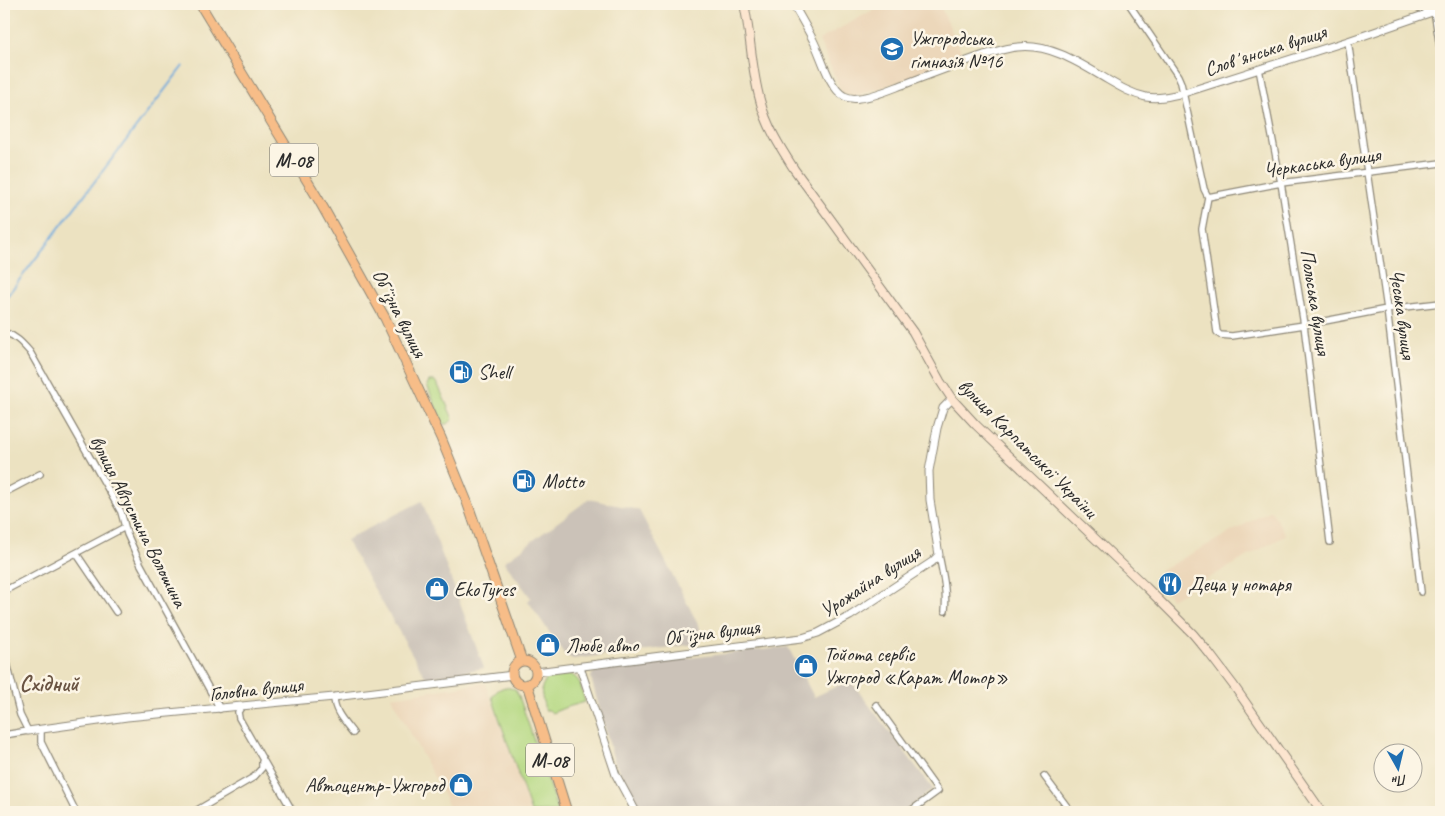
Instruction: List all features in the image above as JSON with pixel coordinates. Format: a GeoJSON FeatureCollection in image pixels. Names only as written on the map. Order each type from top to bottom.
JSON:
{"type":"FeatureCollection","features":[{"type":"Feature","properties":{"kind":"highway","name":"Обʼїзна вулиця"},"geometry":{"type":"LineString","coordinates":[[200,4],[320,202],[385,318],[441,438],[467,502],[522,662]]}},
{"type":"Feature","properties":{"kind":"highway"},"geometry":{"type":"LineString","coordinates":[[526,661],[533,665],[536,672],[534,680],[527,684],[520,684],[514,679],[512,672],[516,665],[526,661]]}},
{"type":"Feature","properties":{"kind":"highway","name":"М-08"},"geometry":{"type":"LineString","coordinates":[[527,684],[567,812]]}},
{"type":"Feature","properties":{"kind":"main road","name":"вулиця Карпатської України"},"geometry":{"type":"LineString","coordinates":[[744,6],[759,98],[775,138],[794,169],[913,332],[936,375],[957,406],[1193,634],[1234,686],[1322,812]]}},
{"type":"Feature","properties":{"kind":"street","name":"вулиця Карпатської України"},"geometry":{"type":"LineString","coordinates":[[744,6],[754,4]]}},
{"type":"Feature","properties":{"kind":"street","name":"Словʼянська вулиця"},"geometry":{"type":"LineString","coordinates":[[793,4],[813,40],[833,85],[838,92],[850,98],[859,98],[891,89],[965,61],[995,52],[1027,46],[1042,48],[1064,55],[1134,94],[1156,98],[1184,94],[1441,9]]}},
{"type":"Feature","properties":{"kind":"street"},"geometry":{"type":"LineString","coordinates":[[1129,4],[1178,76],[1184,94],[1204,189],[1208,197],[1202,229],[1217,332],[1232,336],[1304,325],[1387,309],[1441,303]]}},
{"type":"Feature","properties":{"kind":"street"},"geometry":{"type":"LineString","coordinates":[[1424,4],[1430,12],[1441,53]]}},
{"type":"Feature","properties":{"kind":"street","name":"Чеська вулиця"},"geometry":{"type":"LineString","coordinates":[[1348,41],[1387,309],[1421,592]]}},
{"type":"Feature","properties":{"kind":"street","name":"Польська вулиця"},"geometry":{"type":"LineString","coordinates":[[1259,69],[1281,183],[1304,325],[1330,542]]}},
{"type":"Feature","properties":{"kind":"street","name":"Черкаська вулиця"},"geometry":{"type":"LineString","coordinates":[[1208,197],[1281,183],[1441,162]]}},
{"type":"Feature","properties":{"kind":"street","name":"вулиця Августина Волошина"},"geometry":{"type":"LineString","coordinates":[[4,332],[13,335],[30,352],[121,512],[140,563],[220,709]]}},
{"type":"Feature","properties":{"kind":"street","name":"Урожайна вулиця"},"geometry":{"type":"LineString","coordinates":[[945,611],[946,586],[930,500],[929,471],[936,428],[943,408],[952,399]]}},
{"type":"Feature","properties":{"kind":"street"},"geometry":{"type":"LineString","coordinates":[[4,493],[40,474]]}},
{"type":"Feature","properties":{"kind":"street"},"geometry":{"type":"LineString","coordinates":[[4,592],[125,527]]}},
{"type":"Feature","properties":{"kind":"street"},"geometry":{"type":"LineString","coordinates":[[76,553],[116,612]]}},
{"type":"Feature","properties":{"kind":"street","name":"Урожайна вулиця"},"geometry":{"type":"LineString","coordinates":[[818,633],[850,616],[932,562],[939,555]]}},
{"type":"Feature","properties":{"kind":"street","name":"Обʼїзна вулиця"},"geometry":{"type":"LineString","coordinates":[[536,672],[788,640],[818,633]]}},
{"type":"Feature","properties":{"kind":"street"},"geometry":{"type":"LineString","coordinates":[[4,652],[20,714],[28,731]]}},
{"type":"Feature","properties":{"kind":"street"},"geometry":{"type":"LineString","coordinates":[[580,667],[616,775],[636,812]]}},
{"type":"Feature","properties":{"kind":"street","name":"Головна вулиця"},"geometry":{"type":"LineString","coordinates":[[4,735],[127,718],[334,697],[513,676]]}},
{"type":"Feature","properties":{"kind":"street"},"geometry":{"type":"LineString","coordinates":[[334,697],[338,714],[353,733]]}},
{"type":"Feature","properties":{"kind":"street"},"geometry":{"type":"LineString","coordinates":[[876,705],[938,791],[910,812]]}},
{"type":"Feature","properties":{"kind":"street"},"geometry":{"type":"LineString","coordinates":[[242,706],[238,712],[239,718],[292,812]]}},
{"type":"Feature","properties":{"kind":"street"},"geometry":{"type":"LineString","coordinates":[[41,729],[41,742],[75,810]]}},
{"type":"Feature","properties":{"kind":"street"},"geometry":{"type":"LineString","coordinates":[[194,812],[254,777],[262,768],[262,760]]}},
{"type":"Feature","properties":{"kind":"street"},"geometry":{"type":"LineString","coordinates":[[1044,776],[1071,812]]}},
{"type":"Feature","properties":{"kind":"shaded area","name":"Ужгородська гімназія №16"},"geometry":{"type":"Polygon","coordinates":[[[884,4],[939,4],[964,57],[887,86],[854,96],[842,93],[819,40],[884,4]]]}},
{"type":"Feature","properties":{"kind":"shaded area"},"geometry":{"type":"Polygon","coordinates":[[[589,499],[639,510],[700,628],[696,644],[573,659],[565,655],[528,601],[531,598],[504,562],[589,499]]]}},
{"type":"Feature","properties":{"kind":"shaded area"},"geometry":{"type":"Polygon","coordinates":[[[422,501],[484,668],[426,678],[346,540],[422,501]]]}},
{"type":"Feature","properties":{"kind":"shaded area"},"geometry":{"type":"Polygon","coordinates":[[[1271,510],[1286,535],[1171,599],[1157,583],[1163,576],[1160,571],[1271,510]]]}},
{"type":"Feature","properties":{"kind":"shaded area"},"geometry":{"type":"Polygon","coordinates":[[[788,647],[814,697],[850,680],[933,789],[903,812],[644,812],[634,798],[614,761],[591,678],[592,674],[607,668],[635,664],[788,647]]]}},
{"type":"Feature","properties":{"kind":"shaded area"},"geometry":{"type":"Polygon","coordinates":[[[485,683],[530,812],[452,812],[391,697],[485,683]]]}},
{"type":"Feature","properties":{"kind":"green space"},"geometry":{"type":"Polygon","coordinates":[[[429,381],[437,382],[453,419],[448,424],[442,422],[427,385],[429,381]]]}},
{"type":"Feature","properties":{"kind":"green space"},"geometry":{"type":"Polygon","coordinates":[[[559,674],[576,677],[585,702],[552,713],[549,710],[545,710],[542,688],[547,680],[559,674]]]}},
{"type":"Feature","properties":{"kind":"green space"},"geometry":{"type":"Polygon","coordinates":[[[505,687],[515,689],[519,696],[558,812],[531,812],[492,697],[505,687]]]}},
{"type":"Feature","properties":{"kind":"waterway"},"geometry":{"type":"LineString","coordinates":[[4,300],[183,66]]}},
{"type":"Feature","properties":{"kind":"place","name":"Ужгородська гімназія №16"},"geometry":{"type":"Point","coordinates":[892,49]}},
{"type":"Feature","properties":{"kind":"place","name":"Shell"},"geometry":{"type":"Point","coordinates":[461,372]}},
{"type":"Feature","properties":{"kind":"place","name":"Motto"},"geometry":{"type":"Point","coordinates":[524,481]}},
{"type":"Feature","properties":{"kind":"place","name":"Деца у нотаря"},"geometry":{"type":"Point","coordinates":[1170,584]}},
{"type":"Feature","properties":{"kind":"place","name":"EkoTyres"},"geometry":{"type":"Point","coordinates":[437,589]}},
{"type":"Feature","properties":{"kind":"place","name":"Любе авто"},"geometry":{"type":"Point","coordinates":[548,645]}},
{"type":"Feature","properties":{"kind":"place","name":"Тойота сервіс Ужгород «Карат Мотор»"},"geometry":{"type":"Point","coordinates":[806,666]}},
{"type":"Feature","properties":{"kind":"place","name":"Автоцентр-Ужгород"},"geometry":{"type":"Point","coordinates":[461,785]}},
{"type":"Feature","properties":{"kind":"district","name":"Східний"},"geometry":{"type":"Point","coordinates":[49,683]}}]}
